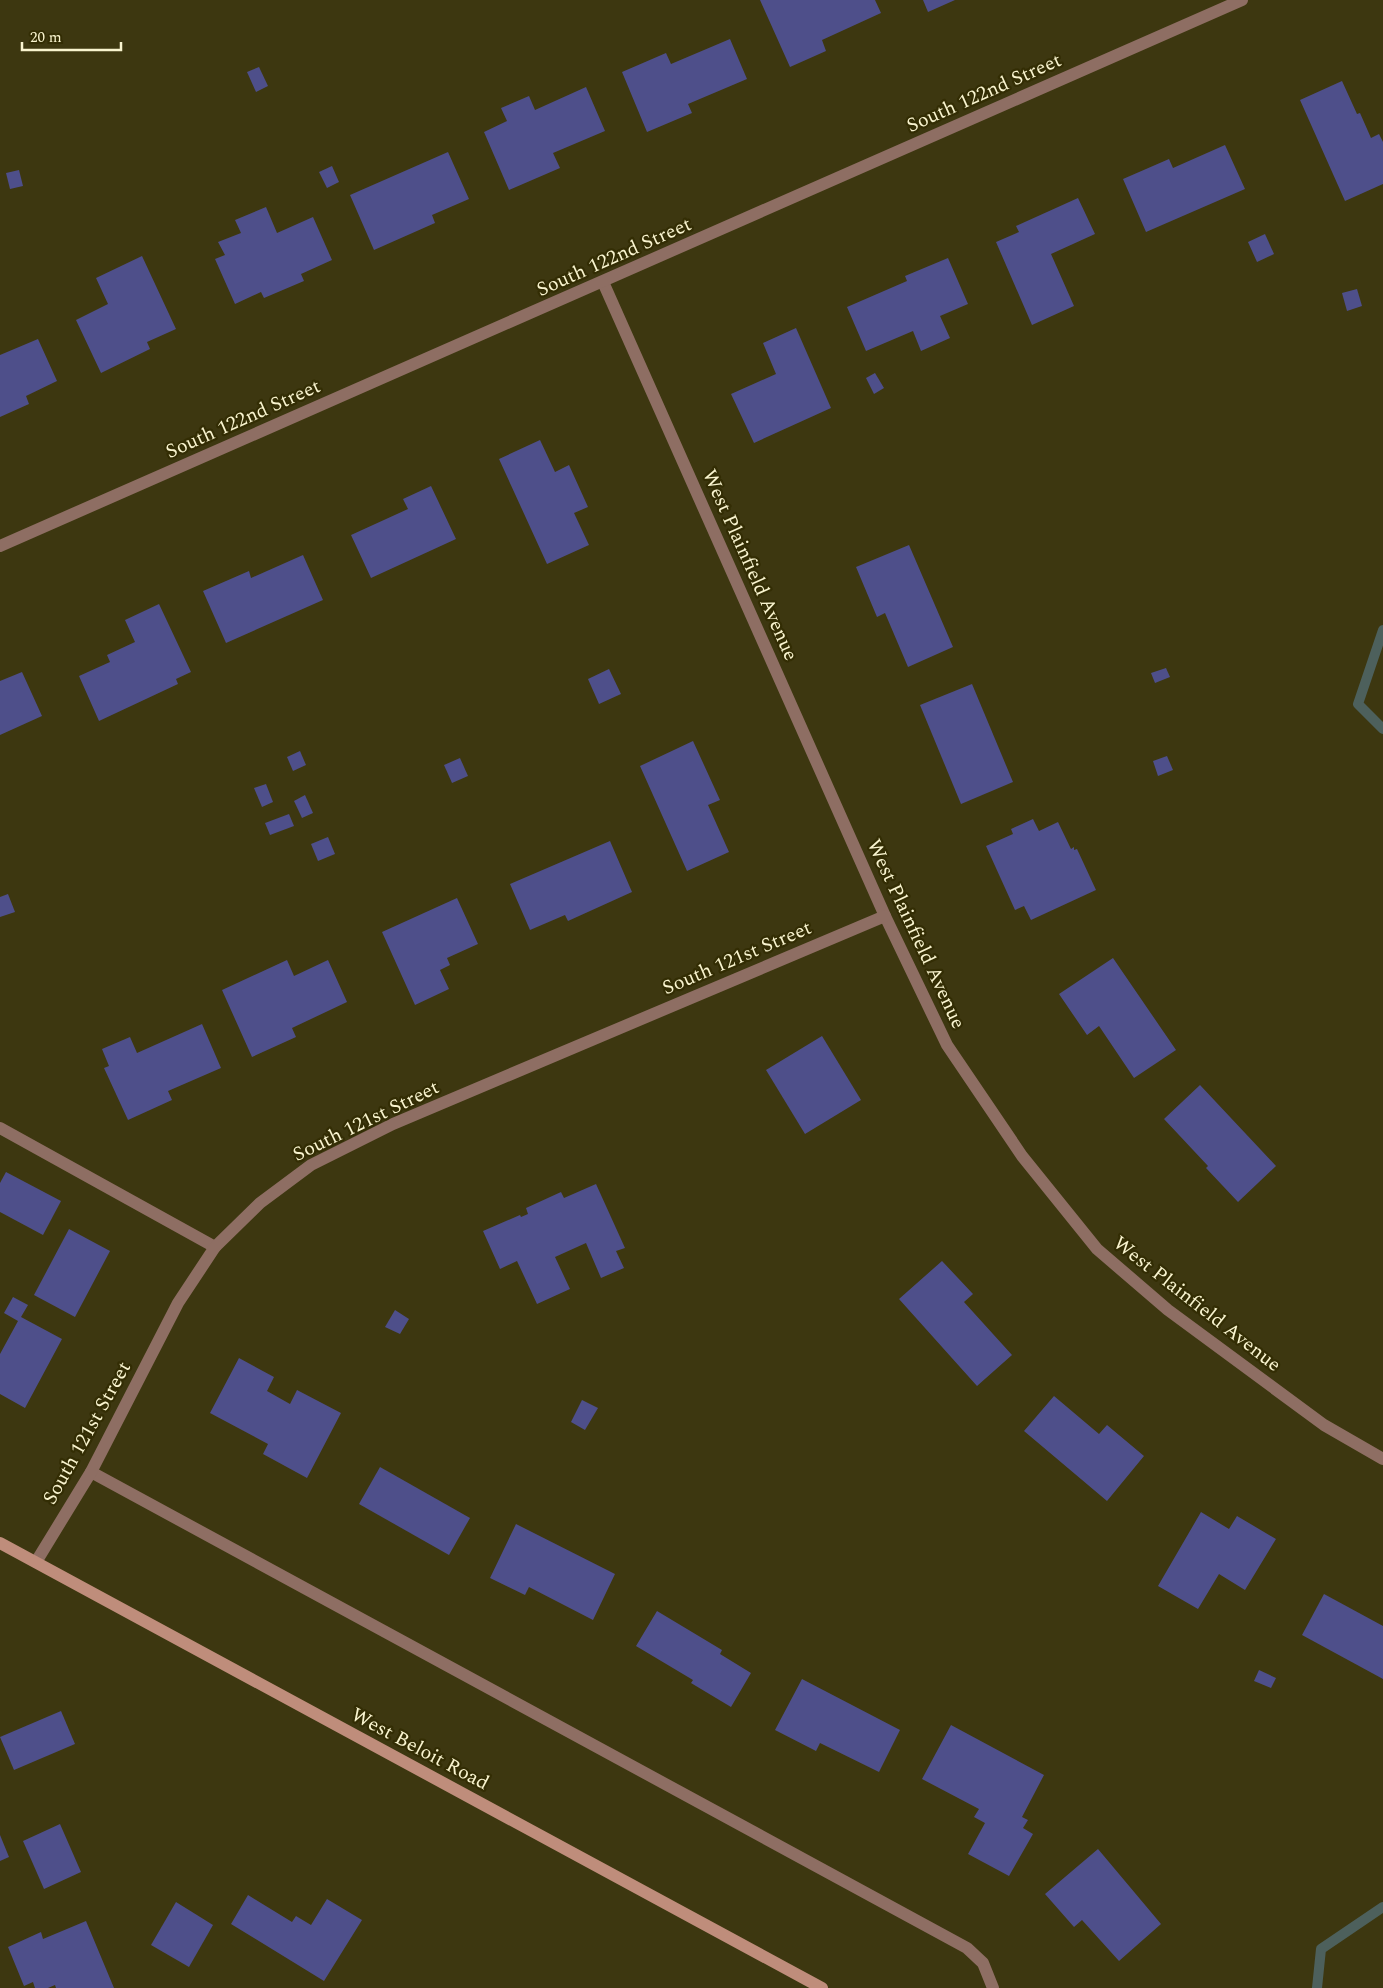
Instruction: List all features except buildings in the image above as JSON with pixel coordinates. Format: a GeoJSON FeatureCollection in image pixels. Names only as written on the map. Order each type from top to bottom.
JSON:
{"type":"FeatureCollection","features":[{"type":"Feature","properties":{"kind":"main road","name":"West Beloit Road"},"geometry":{"type":"LineString","coordinates":[[0,1543],[822,1988]]}},
{"type":"Feature","properties":{"kind":"street","name":"South 122nd Street"},"geometry":{"type":"LineString","coordinates":[[0,546],[1242,0]]}},
{"type":"Feature","properties":{"kind":"street","name":"West Plainfield Avenue"},"geometry":{"type":"LineString","coordinates":[[603,282],[885,916],[947,1045],[1022,1156],[1097,1249],[1168,1310],[1324,1426],[1383,1458]]}},
{"type":"Feature","properties":{"kind":"street","name":"South 121st Street"},"geometry":{"type":"LineString","coordinates":[[36,1562],[91,1472],[178,1303],[215,1247],[260,1203],[311,1165],[393,1124],[885,916]]}},
{"type":"Feature","properties":{"kind":"street"},"geometry":{"type":"LineString","coordinates":[[0,1128],[215,1247]]}},
{"type":"Feature","properties":{"kind":"street"},"geometry":{"type":"LineString","coordinates":[[91,1472],[967,1948],[982,1963],[993,1988]]}},
{"type":"Feature","properties":{"kind":"waterway"},"geometry":{"type":"LineString","coordinates":[[1383,630],[1358,704],[1383,729]]}},
{"type":"Feature","properties":{"kind":"waterway"},"geometry":{"type":"LineString","coordinates":[[1317,1988],[1321,1949],[1383,1907]]}}]}
